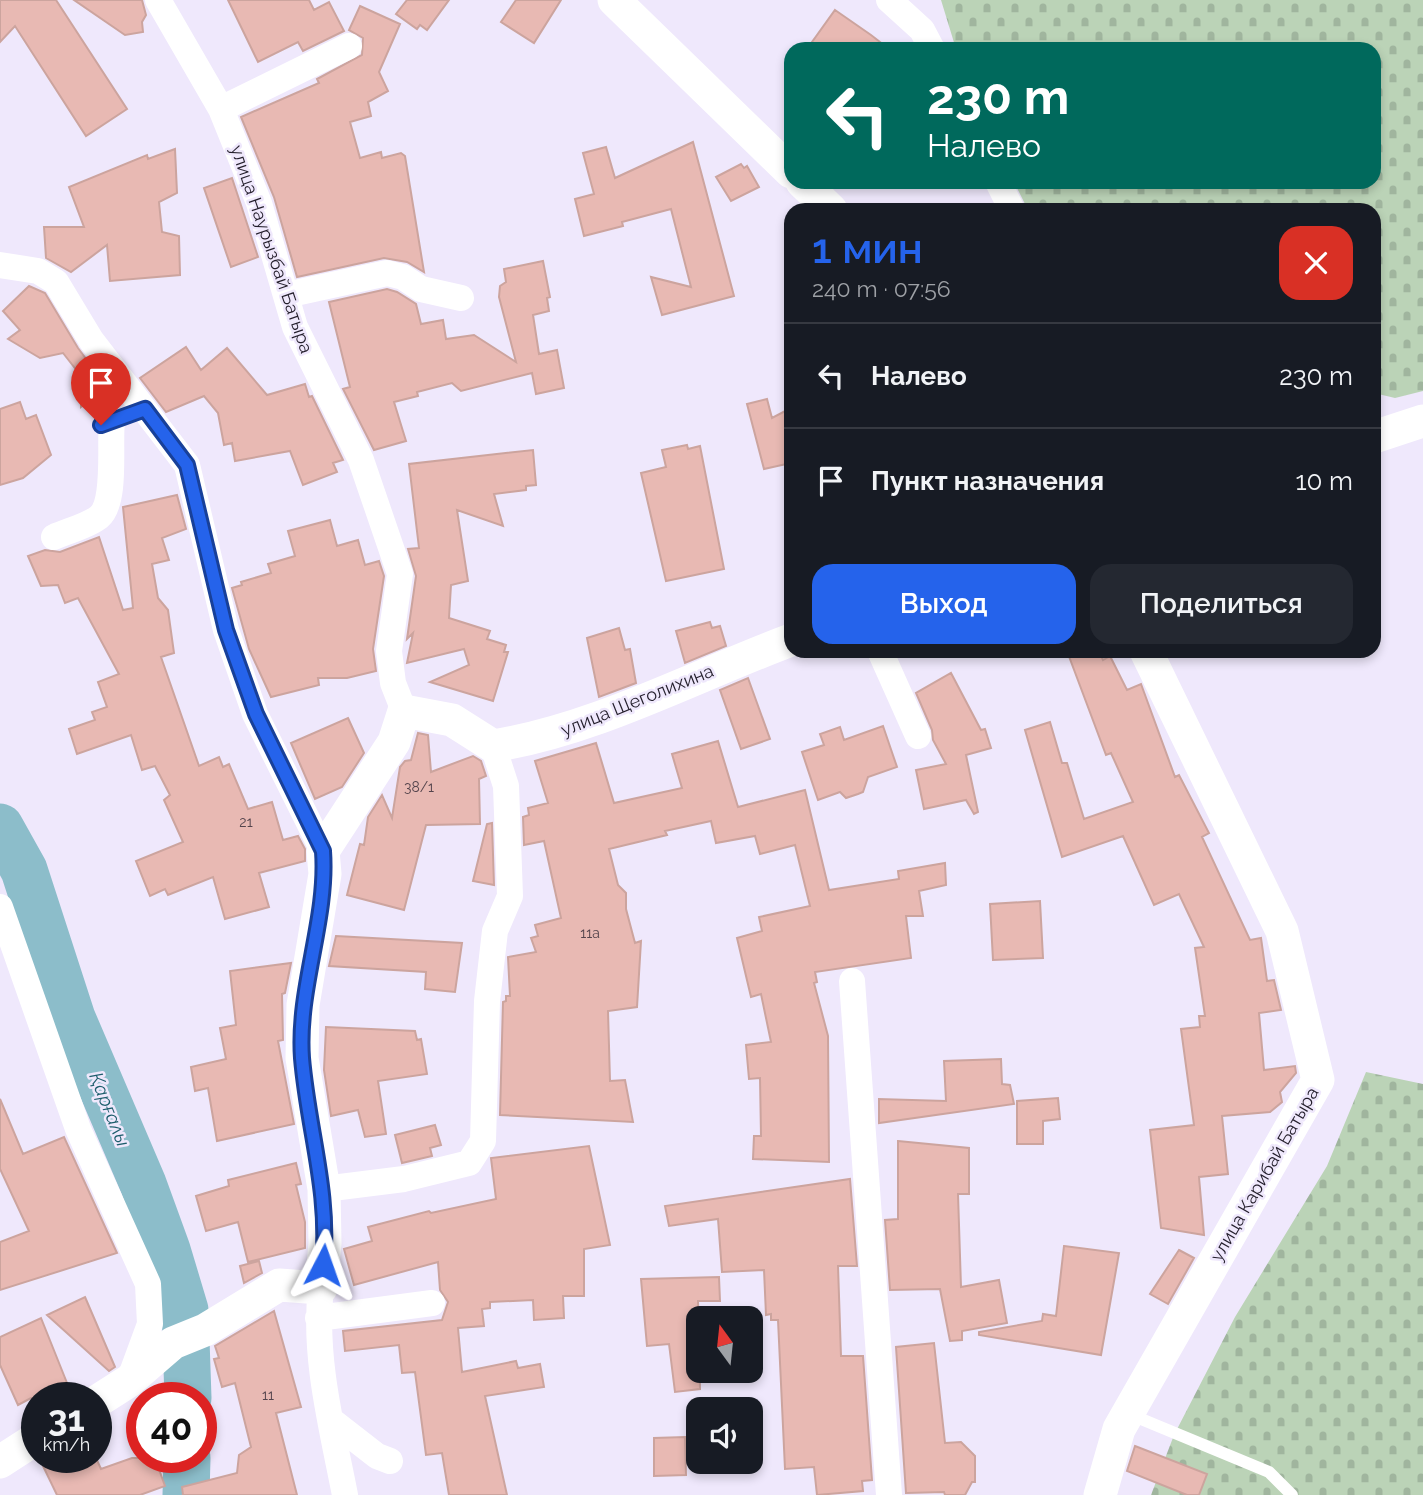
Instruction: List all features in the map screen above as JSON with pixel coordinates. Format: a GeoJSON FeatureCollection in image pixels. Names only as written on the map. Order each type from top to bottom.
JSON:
{"type":"FeatureCollection","features":[{"type":"Feature","properties":{"kind":"street","name":"улица Наурызбай Батыра"},"geometry":{"type":"LineString","coordinates":[[158,0],[221,109],[259,202],[295,327],[361,460],[400,574],[389,651],[393,683],[404,711]]}},
{"type":"Feature","properties":{"kind":"street"},"geometry":{"type":"LineString","coordinates":[[614,0],[784,165]]}},
{"type":"Feature","properties":{"kind":"street"},"geometry":{"type":"LineString","coordinates":[[892,1],[922,30],[928,42]]}},
{"type":"Feature","properties":{"kind":"street"},"geometry":{"type":"LineString","coordinates":[[221,109],[349,46]]}},
{"type":"Feature","properties":{"kind":"street"},"geometry":{"type":"LineString","coordinates":[[809,189],[824,203]]}},
{"type":"Feature","properties":{"kind":"street"},"geometry":{"type":"LineString","coordinates":[[0,265],[38,271],[56,282],[91,340],[187,465],[226,630],[256,714],[323,851],[325,874],[303,1005],[302,1058],[324,1189],[325,1242],[319,1303],[332,1421],[345,1495]]}},
{"type":"Feature","properties":{"kind":"street"},"geometry":{"type":"LineString","coordinates":[[286,295],[387,273],[403,277],[421,289],[461,298]]}},
{"type":"Feature","properties":{"kind":"street"},"geometry":{"type":"LineString","coordinates":[[54,537],[99,517],[105,508],[113,454],[103,424],[145,409]]}},
{"type":"Feature","properties":{"kind":"street"},"geometry":{"type":"LineString","coordinates":[[1381,435],[1423,421]]}},
{"type":"Feature","properties":{"kind":"street","name":"улица Щеголихина"},"geometry":{"type":"LineString","coordinates":[[493,746],[528,741],[586,724],[784,643]]}},
{"type":"Feature","properties":{"kind":"street"},"geometry":{"type":"LineString","coordinates":[[883,658],[918,736]]}},
{"type":"Feature","properties":{"kind":"street","name":"улица Карибай Батыра"},"geometry":{"type":"LineString","coordinates":[[1100,1495],[1119,1429],[1318,1080],[1282,931],[1149,658]]}},
{"type":"Feature","properties":{"kind":"street"},"geometry":{"type":"LineString","coordinates":[[323,851],[394,742],[404,711],[452,720],[493,746],[506,786],[510,896],[495,931],[487,1001],[483,1141],[469,1163],[404,1179],[324,1189]]}},
{"type":"Feature","properties":{"kind":"street"},"geometry":{"type":"LineString","coordinates":[[0,907],[78,1129],[151,1295],[150,1324],[129,1381]]}},
{"type":"Feature","properties":{"kind":"street"},"geometry":{"type":"LineString","coordinates":[[852,981],[889,1495]]}},
{"type":"Feature","properties":{"kind":"street"},"geometry":{"type":"LineString","coordinates":[[112,1392],[129,1381],[173,1343],[205,1330],[279,1285],[319,1303],[432,1303]]}},
{"type":"Feature","properties":{"kind":"street"},"geometry":{"type":"LineString","coordinates":[[332,1421],[377,1456],[390,1461]]}},
{"type":"Feature","properties":{"kind":"street"},"geometry":{"type":"LineString","coordinates":[[0,1462],[21,1448]]}},
{"type":"Feature","properties":{"kind":"lane"},"geometry":{"type":"LineString","coordinates":[[1129,1414],[1269,1472],[1293,1495]]}},
{"type":"Feature","properties":{"kind":"green space"},"geometry":{"type":"Polygon","coordinates":[[[941,0],[1423,0],[1423,391],[1395,398],[1381,395],[1381,203],[1024,203],[1018,189],[1381,189],[1381,42],[954,42],[941,0]]]}},
{"type":"Feature","properties":{"kind":"green space"},"geometry":{"type":"Polygon","coordinates":[[[1366,1072],[1423,1084],[1423,1495],[1151,1495],[1174,1435],[1235,1317],[1327,1166],[1366,1072]]]}},
{"type":"Feature","properties":{"kind":"building"},"geometry":{"type":"Polygon","coordinates":[[[0,0],[56,0],[127,109],[86,136],[15,26],[0,42],[0,0]]]}},
{"type":"Feature","properties":{"kind":"building"},"geometry":{"type":"Polygon","coordinates":[[[74,0],[142,0],[146,15],[142,22],[143,32],[125,35],[74,0]]]}},
{"type":"Feature","properties":{"kind":"building"},"geometry":{"type":"Polygon","coordinates":[[[228,0],[309,0],[314,10],[329,2],[344,31],[303,51],[298,42],[258,62],[228,0]]]}},
{"type":"Feature","properties":{"kind":"building"},"geometry":{"type":"Polygon","coordinates":[[[407,0],[449,0],[427,30],[420,25],[417,29],[396,14],[407,0]]]}},
{"type":"Feature","properties":{"kind":"building"},"geometry":{"type":"Polygon","coordinates":[[[516,0],[561,0],[534,43],[501,22],[516,0]]]}},
{"type":"Feature","properties":{"kind":"building"},"geometry":{"type":"Polygon","coordinates":[[[360,6],[400,24],[379,72],[388,91],[368,102],[371,116],[350,122],[360,158],[381,152],[382,158],[401,153],[405,156],[424,272],[407,262],[384,258],[297,277],[274,197],[241,117],[319,83],[317,79],[362,55],[363,38],[349,30],[360,6]]]}},
{"type":"Feature","properties":{"kind":"building"},"geometry":{"type":"Polygon","coordinates":[[[835,10],[880,42],[812,42],[835,10]]]}},
{"type":"Feature","properties":{"kind":"building"},"geometry":{"type":"Polygon","coordinates":[[[693,142],[734,296],[662,315],[651,277],[691,287],[671,209],[622,222],[623,226],[584,236],[575,199],[594,194],[583,153],[606,147],[615,178],[693,142]]]}},
{"type":"Feature","properties":{"kind":"building"},"geometry":{"type":"Polygon","coordinates":[[[175,149],[177,193],[159,202],[162,232],[179,236],[180,275],[110,281],[107,245],[71,272],[46,258],[44,227],[84,227],[69,187],[147,155],[148,159],[175,149]]]}},
{"type":"Feature","properties":{"kind":"building"},"geometry":{"type":"Polygon","coordinates":[[[741,164],[744,168],[747,166],[759,187],[731,201],[716,177],[741,164]]]}},
{"type":"Feature","properties":{"kind":"building"},"geometry":{"type":"Polygon","coordinates":[[[232,178],[258,257],[231,267],[204,188],[232,178]]]}},
{"type":"Feature","properties":{"kind":"building"},"geometry":{"type":"Polygon","coordinates":[[[543,261],[550,297],[547,298],[549,311],[533,315],[539,354],[557,350],[564,388],[536,394],[532,373],[461,391],[452,383],[417,392],[418,396],[394,402],[406,441],[374,450],[343,389],[350,387],[329,302],[387,289],[397,292],[416,304],[421,324],[443,320],[446,339],[474,335],[516,362],[499,297],[500,286],[506,282],[504,269],[543,261]]]}},
{"type":"Feature","properties":{"kind":"building"},"geometry":{"type":"Polygon","coordinates":[[[29,286],[45,293],[78,348],[107,387],[81,407],[81,376],[63,353],[40,358],[8,339],[20,330],[3,311],[29,286]]]}},
{"type":"Feature","properties":{"kind":"building"},"geometry":{"type":"Polygon","coordinates":[[[186,347],[201,370],[227,348],[267,395],[305,384],[309,397],[312,396],[343,460],[333,463],[337,472],[303,485],[290,451],[235,461],[232,443],[224,445],[218,413],[204,396],[166,412],[140,378],[186,347]]]}},
{"type":"Feature","properties":{"kind":"building"},"geometry":{"type":"Polygon","coordinates":[[[767,399],[772,418],[784,412],[784,465],[764,469],[747,404],[767,399]]]}},
{"type":"Feature","properties":{"kind":"building"},"geometry":{"type":"Polygon","coordinates":[[[20,402],[26,419],[36,415],[51,455],[23,478],[0,485],[0,409],[20,402]]]}},
{"type":"Feature","properties":{"kind":"building"},"geometry":{"type":"Polygon","coordinates":[[[687,445],[688,449],[700,446],[724,569],[666,581],[641,473],[666,467],[662,450],[687,445]]]}},
{"type":"Feature","properties":{"kind":"building"},"geometry":{"type":"Polygon","coordinates":[[[533,450],[536,485],[526,486],[526,490],[494,494],[503,526],[457,510],[468,581],[451,585],[449,618],[490,631],[487,639],[506,645],[504,652],[508,652],[493,701],[430,682],[469,665],[464,649],[407,663],[413,633],[407,639],[416,576],[408,549],[419,548],[409,464],[533,450]]]}},
{"type":"Feature","properties":{"kind":"building"},"geometry":{"type":"Polygon","coordinates":[[[177,495],[186,529],[162,538],[169,560],[152,564],[158,598],[168,610],[174,653],[161,657],[199,766],[219,757],[223,767],[229,764],[248,809],[272,802],[283,840],[298,836],[305,849],[305,861],[259,873],[269,907],[225,919],[213,877],[168,895],[165,889],[150,896],[136,861],[183,842],[164,800],[170,795],[155,766],[142,770],[131,735],[77,754],[69,729],[95,720],[92,712],[107,707],[98,682],[119,674],[78,598],[65,603],[58,585],[41,586],[28,556],[45,550],[60,552],[99,537],[123,610],[133,608],[123,507],[177,495]]]}},
{"type":"Feature","properties":{"kind":"building"},"geometry":{"type":"Polygon","coordinates":[[[330,520],[337,546],[358,540],[365,565],[379,561],[384,576],[373,649],[376,671],[347,678],[318,678],[319,685],[271,697],[249,649],[232,588],[242,585],[241,582],[271,573],[268,564],[295,556],[288,531],[330,520]]]}},
{"type":"Feature","properties":{"kind":"building"},"geometry":{"type":"Polygon","coordinates":[[[710,622],[712,628],[720,626],[726,646],[685,663],[676,631],[710,622]]]}},
{"type":"Feature","properties":{"kind":"building"},"geometry":{"type":"Polygon","coordinates":[[[619,628],[625,650],[630,649],[636,683],[599,697],[587,638],[619,628]]]}},
{"type":"Feature","properties":{"kind":"building"},"geometry":{"type":"Polygon","coordinates":[[[1070,658],[1111,658],[1127,690],[1141,684],[1175,777],[1179,775],[1209,833],[1202,837],[1250,940],[1261,938],[1267,981],[1274,980],[1281,1010],[1259,1013],[1264,1070],[1295,1066],[1296,1073],[1280,1092],[1282,1102],[1270,1112],[1222,1116],[1228,1174],[1199,1177],[1204,1235],[1161,1228],[1150,1130],[1194,1125],[1181,1029],[1200,1027],[1199,1016],[1205,1016],[1195,948],[1204,947],[1179,894],[1154,905],[1123,836],[1062,857],[1025,730],[1050,722],[1062,763],[1067,763],[1084,819],[1133,802],[1111,753],[1106,755],[1070,658]]]}},
{"type":"Feature","properties":{"kind":"building"},"geometry":{"type":"Polygon","coordinates":[[[951,673],[981,730],[985,729],[991,748],[966,755],[978,812],[974,814],[966,800],[924,809],[916,770],[946,764],[933,740],[932,730],[916,693],[951,673]]]}},
{"type":"Feature","properties":{"kind":"building"},"geometry":{"type":"Polygon","coordinates":[[[748,678],[770,739],[741,749],[720,690],[748,678]]]}},
{"type":"Feature","properties":{"kind":"building"},"geometry":{"type":"Polygon","coordinates":[[[348,718],[364,753],[342,787],[315,799],[291,743],[348,718]]]}},
{"type":"Feature","properties":{"kind":"building"},"geometry":{"type":"Polygon","coordinates":[[[883,726],[897,767],[868,777],[863,792],[846,798],[840,792],[818,800],[802,752],[824,745],[820,734],[840,727],[844,740],[883,726]]]}},
{"type":"Feature","properties":{"kind":"building"},"geometry":{"type":"Polygon","coordinates":[[[418,733],[428,735],[431,772],[473,756],[481,761],[486,776],[479,779],[480,824],[426,825],[404,910],[347,895],[360,844],[364,845],[368,817],[382,795],[392,818],[400,767],[405,761],[411,760],[418,733]]]}},
{"type":"Feature","properties":{"kind":"building"},"geometry":{"type":"Polygon","coordinates":[[[718,741],[738,807],[805,790],[829,890],[899,879],[898,871],[945,863],[946,885],[919,891],[923,916],[906,916],[911,958],[815,972],[817,982],[814,983],[828,1036],[829,1162],[753,1159],[754,1136],[761,1136],[760,1078],[749,1079],[746,1045],[771,1042],[761,994],[751,997],[737,938],[762,931],[759,917],[810,906],[795,845],[760,854],[755,836],[716,843],[711,821],[665,831],[667,835],[609,849],[618,885],[626,893],[626,909],[635,943],[641,941],[637,1007],[608,1011],[610,1081],[625,1080],[633,1122],[500,1115],[503,1002],[506,1001],[506,996],[510,996],[508,957],[536,952],[531,938],[538,936],[535,925],[561,918],[544,841],[524,845],[523,817],[529,815],[528,808],[548,803],[535,761],[596,743],[614,803],[682,788],[672,754],[718,741]]]}},
{"type":"Feature","properties":{"kind":"building"},"geometry":{"type":"Polygon","coordinates":[[[492,823],[494,885],[473,881],[487,824],[492,823]]]}},
{"type":"Feature","properties":{"kind":"building"},"geometry":{"type":"Polygon","coordinates":[[[1040,901],[1043,958],[993,960],[990,904],[1040,901]]]}},
{"type":"Feature","properties":{"kind":"building"},"geometry":{"type":"Polygon","coordinates":[[[336,936],[462,943],[455,992],[425,989],[426,972],[329,966],[336,936]]]}},
{"type":"Feature","properties":{"kind":"building"},"geometry":{"type":"Polygon","coordinates":[[[291,963],[285,993],[282,994],[283,1040],[278,1041],[294,1124],[217,1141],[208,1088],[195,1091],[191,1067],[226,1059],[220,1028],[236,1025],[230,971],[291,963]]]}},
{"type":"Feature","properties":{"kind":"building"},"geometry":{"type":"Polygon","coordinates":[[[326,1027],[415,1031],[417,1040],[421,1039],[427,1074],[378,1081],[386,1134],[365,1137],[358,1110],[331,1116],[324,1070],[326,1027]]]}},
{"type":"Feature","properties":{"kind":"building"},"geometry":{"type":"Polygon","coordinates":[[[1001,1059],[1002,1084],[1010,1085],[1014,1104],[879,1123],[879,1099],[946,1101],[944,1061],[1001,1059]]]}},
{"type":"Feature","properties":{"kind":"building"},"geometry":{"type":"Polygon","coordinates":[[[1058,1098],[1060,1119],[1043,1121],[1043,1144],[1017,1144],[1017,1101],[1058,1098]]]}},
{"type":"Feature","properties":{"kind":"building"},"geometry":{"type":"Polygon","coordinates":[[[0,1099],[23,1154],[64,1137],[117,1253],[0,1290],[0,1242],[29,1231],[0,1169],[0,1099]]]}},
{"type":"Feature","properties":{"kind":"building"},"geometry":{"type":"Polygon","coordinates":[[[435,1125],[441,1145],[430,1148],[432,1156],[402,1163],[395,1135],[435,1125]]]}},
{"type":"Feature","properties":{"kind":"building"},"geometry":{"type":"Polygon","coordinates":[[[898,1141],[969,1148],[969,1194],[958,1194],[961,1287],[999,1280],[1007,1323],[962,1331],[962,1340],[950,1341],[940,1289],[890,1290],[885,1220],[898,1219],[898,1141]]]}},
{"type":"Feature","properties":{"kind":"building"},"geometry":{"type":"Polygon","coordinates":[[[589,1146],[610,1245],[584,1249],[584,1296],[563,1296],[564,1318],[534,1320],[533,1300],[490,1302],[490,1308],[482,1309],[484,1326],[458,1328],[462,1372],[516,1361],[518,1368],[540,1364],[544,1387],[485,1396],[507,1495],[449,1495],[442,1453],[426,1455],[415,1372],[402,1373],[399,1345],[345,1351],[343,1331],[442,1320],[448,1302],[440,1290],[438,1262],[354,1285],[344,1249],[372,1241],[368,1227],[429,1211],[431,1213],[496,1199],[491,1158],[589,1146]]]}},
{"type":"Feature","properties":{"kind":"building"},"geometry":{"type":"Polygon","coordinates":[[[296,1163],[301,1184],[296,1185],[305,1222],[305,1248],[248,1262],[238,1222],[206,1231],[196,1196],[229,1186],[228,1180],[296,1163]]]}},
{"type":"Feature","properties":{"kind":"building"},"geometry":{"type":"Polygon","coordinates":[[[850,1179],[857,1266],[838,1266],[841,1356],[863,1356],[872,1480],[862,1481],[863,1491],[817,1495],[814,1467],[785,1469],[778,1320],[771,1320],[771,1314],[766,1315],[764,1270],[722,1272],[718,1219],[669,1226],[665,1206],[850,1179]]]}},
{"type":"Feature","properties":{"kind":"building"},"geometry":{"type":"Polygon","coordinates":[[[1064,1246],[1119,1253],[1101,1355],[979,1335],[979,1332],[1042,1321],[1043,1314],[1056,1316],[1064,1246]]]}},
{"type":"Feature","properties":{"kind":"building"},"geometry":{"type":"Polygon","coordinates":[[[1179,1250],[1194,1258],[1168,1304],[1150,1294],[1179,1250]]]}},
{"type":"Feature","properties":{"kind":"building"},"geometry":{"type":"Polygon","coordinates":[[[259,1261],[262,1273],[244,1283],[240,1266],[259,1261]]]}},
{"type":"Feature","properties":{"kind":"building"},"geometry":{"type":"Polygon","coordinates":[[[719,1277],[720,1301],[698,1301],[698,1306],[686,1306],[686,1383],[700,1383],[700,1389],[675,1392],[669,1344],[647,1346],[641,1279],[719,1277]]]}},
{"type":"Feature","properties":{"kind":"building"},"geometry":{"type":"Polygon","coordinates":[[[85,1297],[115,1367],[109,1371],[47,1315],[85,1297]]]}},
{"type":"Feature","properties":{"kind":"building"},"geometry":{"type":"Polygon","coordinates":[[[274,1311],[301,1407],[276,1413],[297,1495],[183,1495],[182,1487],[237,1473],[239,1455],[251,1447],[235,1383],[222,1387],[214,1359],[219,1358],[215,1346],[274,1311]]]}},
{"type":"Feature","properties":{"kind":"building"},"geometry":{"type":"Polygon","coordinates":[[[41,1318],[67,1382],[21,1382],[21,1403],[18,1405],[0,1365],[0,1337],[41,1318]]]}},
{"type":"Feature","properties":{"kind":"building"},"geometry":{"type":"Polygon","coordinates":[[[934,1343],[945,1443],[961,1442],[975,1456],[975,1482],[972,1482],[965,1495],[945,1495],[944,1492],[906,1493],[896,1347],[934,1343]]]}},
{"type":"Feature","properties":{"kind":"building"},"geometry":{"type":"Polygon","coordinates":[[[685,1437],[686,1475],[654,1476],[654,1438],[685,1437]]]}},
{"type":"Feature","properties":{"kind":"building"},"geometry":{"type":"Polygon","coordinates":[[[1135,1446],[1207,1474],[1199,1495],[1187,1495],[1127,1471],[1135,1446]]]}},
{"type":"Feature","properties":{"kind":"building"},"geometry":{"type":"Polygon","coordinates":[[[126,1460],[126,1473],[160,1473],[165,1486],[140,1495],[57,1495],[46,1473],[112,1473],[112,1465],[126,1460]]]}},
{"type":"Feature","properties":{"kind":"waterway","name":"Қарғалы"},"geometry":{"type":"LineString","coordinates":[[0,827],[24,870],[72,1018],[143,1184],[167,1250],[185,1310],[187,1382]]}},
{"type":"Feature","properties":{"kind":"waterway","name":"Қарғалы"},"geometry":{"type":"LineString","coordinates":[[186,1495],[187,1473]]}},
{"type":"Feature","properties":{"kind":"route"},"geometry":{"type":"LineString","coordinates":[[101,425],[145,409],[187,465],[226,630],[256,714],[323,851],[325,874],[303,1005],[302,1058],[324,1189],[326,1215],[323,1265]]}}]}
